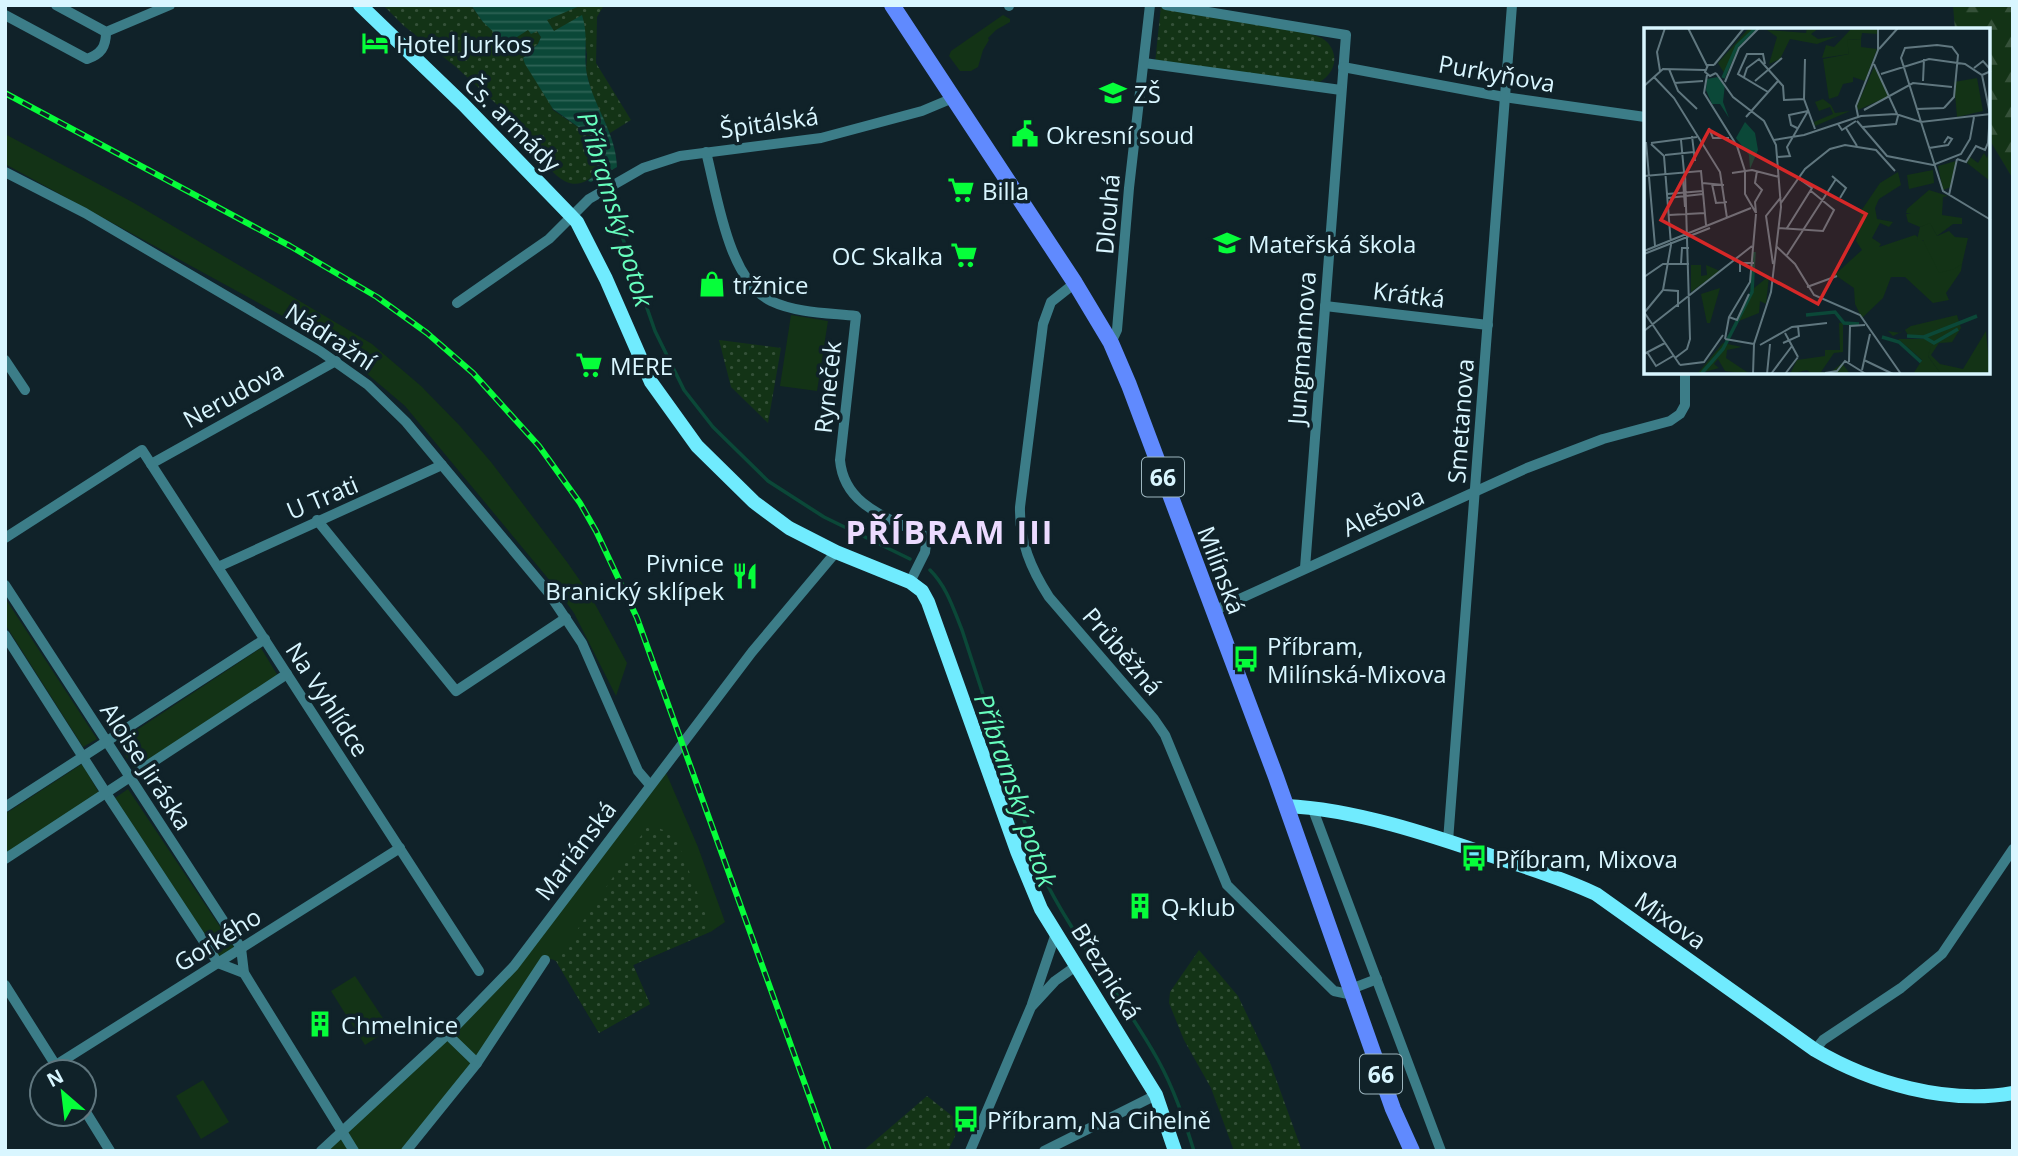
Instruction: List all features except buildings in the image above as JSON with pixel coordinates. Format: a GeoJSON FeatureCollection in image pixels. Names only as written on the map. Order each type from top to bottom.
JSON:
{"type":"FeatureCollection","features":[{"type":"Feature","properties":{"kind":"main road","name":"Milínská"},"geometry":{"type":"LineString","coordinates":[[892,6],[1075,283],[1111,343],[1286,806],[1393,1109],[1412,1151]]}},
{"type":"Feature","properties":{"kind":"street"},"geometry":{"type":"LineString","coordinates":[[56,5],[106,32]]}},
{"type":"Feature","properties":{"kind":"street"},"geometry":{"type":"LineString","coordinates":[[106,32],[170,5]]}},
{"type":"Feature","properties":{"kind":"street","name":"Čs. armády"},"geometry":{"type":"LineString","coordinates":[[360,5],[463,104],[584,231],[651,382],[697,446],[754,502],[789,528],[910,582]]}},
{"type":"Feature","properties":{"kind":"street","name":"Dlouhá"},"geometry":{"type":"LineString","coordinates":[[1111,343],[1117,330],[1129,188],[1150,5]]}},
{"type":"Feature","properties":{"kind":"street","name":"Jungmannova"},"geometry":{"type":"LineString","coordinates":[[1166,5],[1346,35],[1305,568]]}},
{"type":"Feature","properties":{"kind":"street","name":"Smetanova"},"geometry":{"type":"LineString","coordinates":[[1448,841],[1512,5]]}},
{"type":"Feature","properties":{"kind":"street"},"geometry":{"type":"LineString","coordinates":[[5,15],[87,59],[99,54],[106,43],[106,32]]}},
{"type":"Feature","properties":{"kind":"street"},"geometry":{"type":"LineString","coordinates":[[1144,63],[1341,90]]}},
{"type":"Feature","properties":{"kind":"street","name":"Purkyňova"},"geometry":{"type":"LineString","coordinates":[[1343,66],[1504,97],[1644,117]]}},
{"type":"Feature","properties":{"kind":"street","name":"Špitálská"},"geometry":{"type":"LineString","coordinates":[[572,216],[594,196],[662,160],[821,138],[922,111],[953,98]]}},
{"type":"Feature","properties":{"kind":"street","name":"Ryneček"},"geometry":{"type":"LineString","coordinates":[[706,152],[732,248],[742,273],[750,284],[771,301],[789,307],[856,316],[841,474],[852,495],[863,504],[927,537],[925,552],[910,582]]}},
{"type":"Feature","properties":{"kind":"street","name":"Nádražní"},"geometry":{"type":"LineString","coordinates":[[5,172],[85,213],[336,361],[368,385],[406,422],[548,592],[582,643],[638,771],[650,785]]}},
{"type":"Feature","properties":{"kind":"street"},"geometry":{"type":"LineString","coordinates":[[457,303],[549,239],[572,216]]}},
{"type":"Feature","properties":{"kind":"street","name":"Průběžná"},"geometry":{"type":"LineString","coordinates":[[1075,283],[1051,302],[1043,324],[1020,507],[1020,529],[1026,552],[1036,577],[1049,597],[1154,719],[1165,736],[1227,886],[1334,992],[1352,992]]}},
{"type":"Feature","properties":{"kind":"street","name":"Krátká"},"geometry":{"type":"LineString","coordinates":[[1325,306],[1488,325]]}},
{"type":"Feature","properties":{"kind":"street"},"geometry":{"type":"LineString","coordinates":[[5,360],[25,390]]}},
{"type":"Feature","properties":{"kind":"street","name":"Nerudova"},"geometry":{"type":"LineString","coordinates":[[151,464],[336,361]]}},
{"type":"Feature","properties":{"kind":"street","name":"Alešova"},"geometry":{"type":"LineString","coordinates":[[1213,611],[1527,468],[1603,439],[1670,421],[1680,414],[1685,405],[1685,374]]}},
{"type":"Feature","properties":{"kind":"street","name":"Na Vyhlídce"},"geometry":{"type":"LineString","coordinates":[[5,538],[142,450],[479,971]]}},
{"type":"Feature","properties":{"kind":"street","name":"U Trati"},"geometry":{"type":"LineString","coordinates":[[218,567],[442,465]]}},
{"type":"Feature","properties":{"kind":"street"},"geometry":{"type":"LineString","coordinates":[[317,520],[456,691],[566,618]]}},
{"type":"Feature","properties":{"kind":"street","name":"Mariánská"},"geometry":{"type":"LineString","coordinates":[[321,1151],[447,1034],[514,965],[752,652],[836,551]]}},
{"type":"Feature","properties":{"kind":"street","name":"Březnická"},"geometry":{"type":"LineString","coordinates":[[910,582],[922,590],[928,602],[1017,852],[1041,909],[1156,1095],[1175,1151]]}},
{"type":"Feature","properties":{"kind":"street","name":"Aloise Jiráska"},"geometry":{"type":"LineString","coordinates":[[5,585],[241,948],[244,973],[354,1151]]}},
{"type":"Feature","properties":{"kind":"street","name":"Aloise Jiráska"},"geometry":{"type":"LineString","coordinates":[[5,635],[218,962]]}},
{"type":"Feature","properties":{"kind":"street"},"geometry":{"type":"LineString","coordinates":[[5,807],[265,639]]}},
{"type":"Feature","properties":{"kind":"street"},"geometry":{"type":"LineString","coordinates":[[5,859],[287,674]]}},
{"type":"Feature","properties":{"kind":"street","name":"Mixova"},"geometry":{"type":"LineString","coordinates":[[1286,806],[1312,807],[1448,841],[1572,883],[1596,894],[1815,1049],[1870,1076],[1932,1092],[1981,1096],[2013,1093]]}},
{"type":"Feature","properties":{"kind":"street"},"geometry":{"type":"LineString","coordinates":[[1312,807],[1441,1151]]}},
{"type":"Feature","properties":{"kind":"street","name":"Gorkého"},"geometry":{"type":"LineString","coordinates":[[74,1058],[218,962],[400,848]]}},
{"type":"Feature","properties":{"kind":"street"},"geometry":{"type":"LineString","coordinates":[[1815,1049],[1824,1040],[1901,988],[1942,954],[2013,849]]}},
{"type":"Feature","properties":{"kind":"street"},"geometry":{"type":"LineString","coordinates":[[971,1151],[1031,1007],[1055,933]]}},
{"type":"Feature","properties":{"kind":"street"},"geometry":{"type":"LineString","coordinates":[[405,1151],[477,1063],[545,960]]}},
{"type":"Feature","properties":{"kind":"street"},"geometry":{"type":"LineString","coordinates":[[218,962],[244,973]]}},
{"type":"Feature","properties":{"kind":"street"},"geometry":{"type":"LineString","coordinates":[[1031,1007],[1055,981],[1076,966]]}},
{"type":"Feature","properties":{"kind":"street"},"geometry":{"type":"LineString","coordinates":[[1352,992],[1377,979]]}},
{"type":"Feature","properties":{"kind":"street"},"geometry":{"type":"LineString","coordinates":[[5,985],[51,1058]]}},
{"type":"Feature","properties":{"kind":"street"},"geometry":{"type":"LineString","coordinates":[[447,1034],[477,1063]]}},
{"type":"Feature","properties":{"kind":"street"},"geometry":{"type":"LineString","coordinates":[[1044,1151],[1156,1095]]}},
{"type":"Feature","properties":{"kind":"street"},"geometry":{"type":"LineString","coordinates":[[96,1128],[110,1151]]}},
{"type":"Feature","properties":{"kind":"green space"},"geometry":{"type":"Polygon","coordinates":[[[383,5],[471,5],[483,22],[537,31],[541,37],[538,44],[528,52],[553,110],[594,138],[602,165],[584,182],[576,184],[560,178],[538,155],[539,143],[383,5]]]}},
{"type":"Feature","properties":{"kind":"green space"},"geometry":{"type":"Polygon","coordinates":[[[582,5],[604,5],[597,17],[596,63],[631,120],[610,133],[592,94],[586,71],[587,55],[582,16],[554,32],[546,19],[582,5]]]}},
{"type":"Feature","properties":{"kind":"green space"},"geometry":{"type":"Polygon","coordinates":[[[1953,5],[2013,5],[2013,179],[1990,140],[1990,28],[1955,28],[1953,5]]]}},
{"type":"Feature","properties":{"kind":"green space"},"geometry":{"type":"Polygon","coordinates":[[[1161,6],[1305,32],[1325,40],[1334,54],[1333,67],[1326,77],[1315,84],[1155,63],[1161,6]]]}},
{"type":"Feature","properties":{"kind":"green space"},"geometry":{"type":"Polygon","coordinates":[[[1003,15],[1010,19],[1010,22],[988,38],[978,67],[971,71],[960,71],[949,56],[951,51],[1003,15]]]}},
{"type":"Feature","properties":{"kind":"green space"},"geometry":{"type":"Polygon","coordinates":[[[5,134],[134,203],[372,344],[421,386],[491,462],[590,595],[627,663],[616,696],[574,613],[405,406],[345,355],[286,318],[5,164],[5,134]]]}},
{"type":"Feature","properties":{"kind":"green space"},"geometry":{"type":"Polygon","coordinates":[[[791,315],[828,321],[817,391],[780,386],[791,315]]]}},
{"type":"Feature","properties":{"kind":"green space"},"geometry":{"type":"Polygon","coordinates":[[[719,340],[781,348],[768,423],[731,387],[719,340]]]}},
{"type":"Feature","properties":{"kind":"green space"},"geometry":{"type":"Polygon","coordinates":[[[5,598],[97,739],[83,747],[5,624],[5,598]]]}},
{"type":"Feature","properties":{"kind":"green space"},"geometry":{"type":"Polygon","coordinates":[[[261,648],[278,676],[135,770],[117,743],[261,648]]]}},
{"type":"Feature","properties":{"kind":"green space"},"geometry":{"type":"Polygon","coordinates":[[[82,764],[99,793],[5,854],[5,814],[82,764]]]}},
{"type":"Feature","properties":{"kind":"green space"},"geometry":{"type":"Polygon","coordinates":[[[664,768],[698,847],[725,922],[712,931],[633,965],[650,1004],[599,1033],[556,961],[545,960],[477,1063],[406,1151],[321,1151],[514,966],[664,768]]]}},
{"type":"Feature","properties":{"kind":"green space"},"geometry":{"type":"Polygon","coordinates":[[[128,789],[235,949],[220,958],[115,798],[128,789]]]}},
{"type":"Feature","properties":{"kind":"green space"},"geometry":{"type":"Polygon","coordinates":[[[649,824],[675,835],[712,931],[633,965],[650,1004],[599,1033],[556,961],[649,824]]]}},
{"type":"Feature","properties":{"kind":"green space"},"geometry":{"type":"Polygon","coordinates":[[[1199,950],[1238,996],[1271,1065],[1302,1151],[1234,1151],[1211,1088],[1184,1040],[1169,1003],[1170,992],[1199,950]]]}},
{"type":"Feature","properties":{"kind":"green space"},"geometry":{"type":"Polygon","coordinates":[[[355,976],[390,1029],[365,1045],[331,991],[355,976]]]}},
{"type":"Feature","properties":{"kind":"green space"},"geometry":{"type":"Polygon","coordinates":[[[203,1080],[229,1122],[201,1139],[176,1096],[203,1080]]]}},
{"type":"Feature","properties":{"kind":"green space"},"geometry":{"type":"Polygon","coordinates":[[[927,1096],[961,1123],[948,1151],[863,1151],[927,1096]]]}},
{"type":"Feature","properties":{"kind":"shaded area"},"geometry":{"type":"Polygon","coordinates":[[[471,5],[582,5],[547,20],[554,31],[582,15],[587,75],[613,143],[617,167],[591,182],[588,181],[595,174],[595,168],[602,165],[594,138],[553,109],[525,64],[523,58],[538,44],[541,37],[537,31],[531,34],[528,30],[506,44],[483,22],[471,5]]]}},
{"type":"Feature","properties":{"kind":"waterway","name":"Příbramský potok"},"geometry":{"type":"LineString","coordinates":[[607,193],[655,331],[684,390],[713,427],[768,481],[824,517],[910,559]]}},
{"type":"Feature","properties":{"kind":"waterway","name":"Příbramský potok"},"geometry":{"type":"LineString","coordinates":[[930,570],[945,591],[962,630],[1041,872],[1068,920],[1158,1060],[1178,1104],[1194,1151]]}},
{"type":"Feature","properties":{"kind":"railway"},"geometry":{"type":"LineString","coordinates":[[5,93],[290,246],[377,297],[427,333],[473,373],[539,446],[580,503],[596,531],[637,618],[829,1151]]}},
{"type":"Feature","properties":{"kind":"place","name":"Hotel Jurkos"},"geometry":{"type":"Point","coordinates":[375,43]}},
{"type":"Feature","properties":{"kind":"place","name":"ZŠ"},"geometry":{"type":"Point","coordinates":[1113,93]}},
{"type":"Feature","properties":{"kind":"place","name":"Okresní soud"},"geometry":{"type":"Point","coordinates":[1025,134]}},
{"type":"Feature","properties":{"kind":"place","name":"Billa"},"geometry":{"type":"Point","coordinates":[961,190]}},
{"type":"Feature","properties":{"kind":"place","name":"Mateřská škola"},"geometry":{"type":"Point","coordinates":[1227,243]}},
{"type":"Feature","properties":{"kind":"place","name":"OC Skalka"},"geometry":{"type":"Point","coordinates":[964,255]}},
{"type":"Feature","properties":{"kind":"place","name":"tržnice"},"geometry":{"type":"Point","coordinates":[712,284]}},
{"type":"Feature","properties":{"kind":"place","name":"MERE"},"geometry":{"type":"Point","coordinates":[589,365]}},
{"type":"Feature","properties":{"kind":"place","name":"Pivnice Branický sklípek"},"geometry":{"type":"Point","coordinates":[745,576]}},
{"type":"Feature","properties":{"kind":"place","name":"Příbram, Milínská-Mixova"},"geometry":{"type":"Point","coordinates":[1246,659]}},
{"type":"Feature","properties":{"kind":"place","name":"Příbram, Mixova"},"geometry":{"type":"Point","coordinates":[1474,858]}},
{"type":"Feature","properties":{"kind":"place","name":"Q-klub"},"geometry":{"type":"Point","coordinates":[1140,906]}},
{"type":"Feature","properties":{"kind":"place","name":"Chmelnice"},"geometry":{"type":"Point","coordinates":[320,1024]}},
{"type":"Feature","properties":{"kind":"place","name":"Příbram, Na Cihelně"},"geometry":{"type":"Point","coordinates":[966,1119]}},
{"type":"Feature","properties":{"kind":"district","name":"PŘÍBRAM III"},"geometry":{"type":"Point","coordinates":[950,531]}}]}
